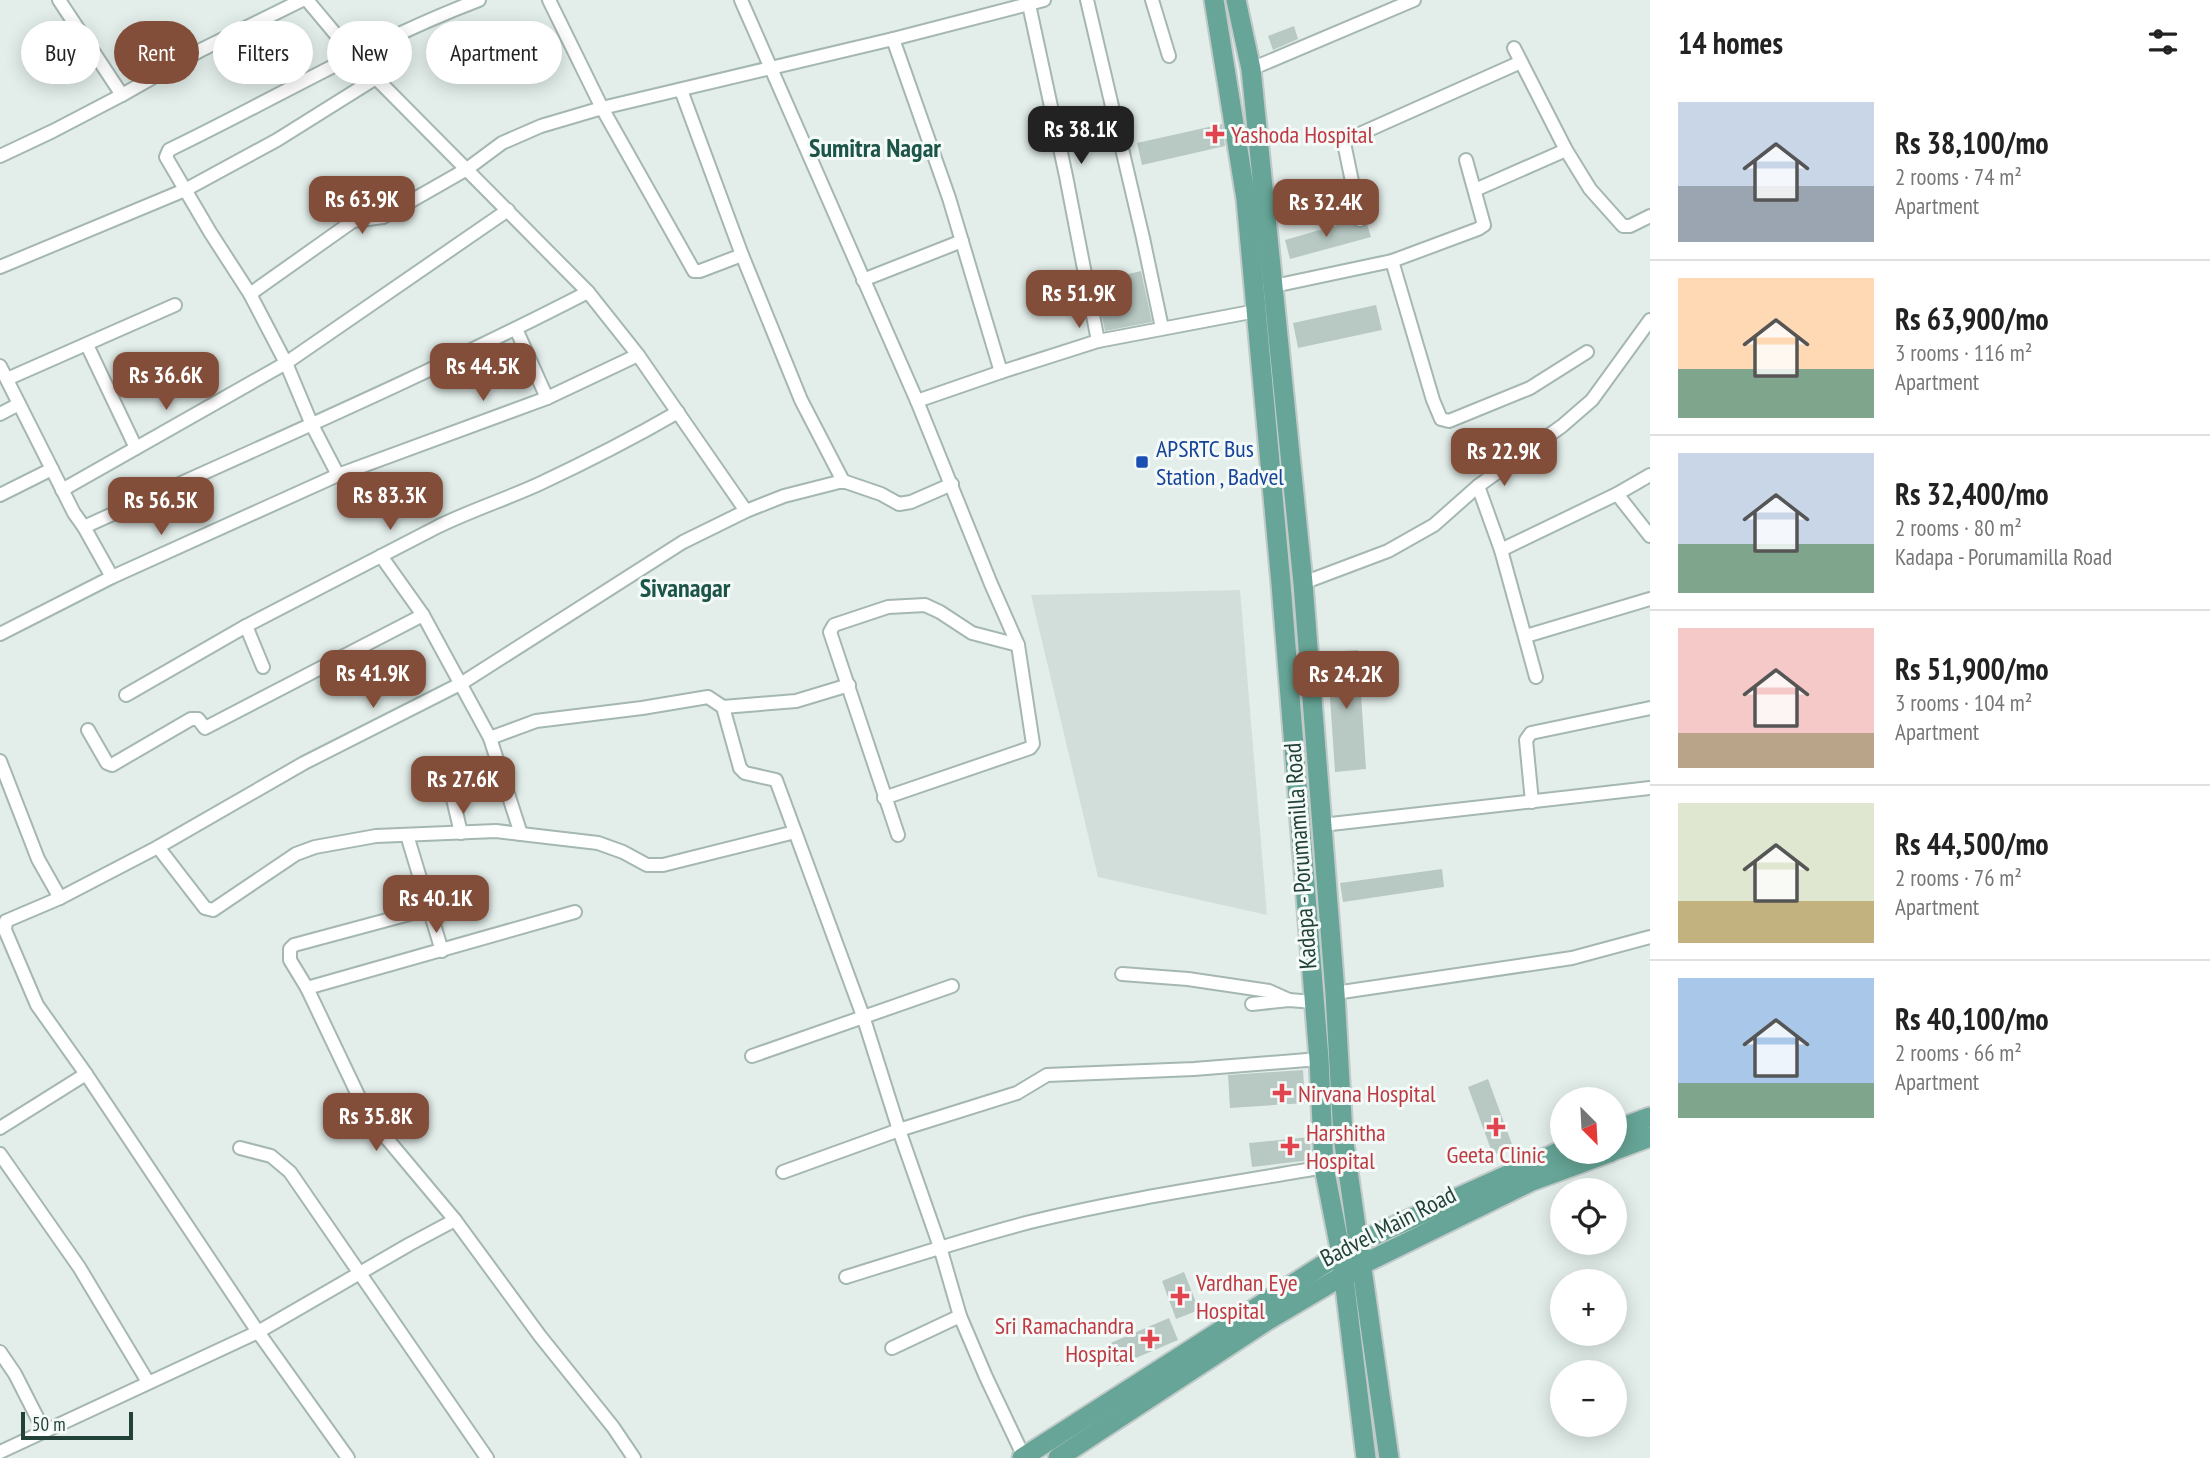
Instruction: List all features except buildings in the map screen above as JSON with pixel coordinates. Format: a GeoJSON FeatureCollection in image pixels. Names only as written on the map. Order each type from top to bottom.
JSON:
{"type":"FeatureCollection","features":[{"type":"Feature","properties":{"kind":"main road"},"geometry":{"type":"LineString","coordinates":[[1214,0],[1246,199],[1281,584],[1319,1059],[1324,1167],[1349,1249],[1342,1276],[1366,1458]]}},
{"type":"Feature","properties":{"kind":"main road","name":"Kadapa - Porumamilla Road"},"geometry":{"type":"LineString","coordinates":[[1236,0],[1251,69],[1303,583],[1335,993],[1349,1249],[1361,1265],[1389,1458]]}},
{"type":"Feature","properties":{"kind":"main road"},"geometry":{"type":"LineString","coordinates":[[1628,1125],[1650,1117]]}},
{"type":"Feature","properties":{"kind":"main road","name":"Badvel Main Road"},"geometry":{"type":"LineString","coordinates":[[1628,1145],[1650,1137]]}},
{"type":"Feature","properties":{"kind":"main road","name":"Badvel Main Road"},"geometry":{"type":"LineString","coordinates":[[1023,1457],[1349,1249],[1550,1156]]}},
{"type":"Feature","properties":{"kind":"main road","name":"Badvel Main Road"},"geometry":{"type":"LineString","coordinates":[[1058,1458],[1268,1320],[1361,1265],[1532,1181],[1578,1164]]}},
{"type":"Feature","properties":{"kind":"street"},"geometry":{"type":"LineString","coordinates":[[59,0],[122,95]]}},
{"type":"Feature","properties":{"kind":"street"},"geometry":{"type":"LineString","coordinates":[[0,156],[122,95],[201,50],[304,0],[327,26]]}},
{"type":"Feature","properties":{"kind":"street"},"geometry":{"type":"LineString","coordinates":[[412,28],[479,0]]}},
{"type":"Feature","properties":{"kind":"street"},"geometry":{"type":"LineString","coordinates":[[549,0],[602,108],[694,271],[742,255]]}},
{"type":"Feature","properties":{"kind":"street"},"geometry":{"type":"LineString","coordinates":[[741,0],[917,401],[1018,645],[1033,744],[1030,748],[884,798]]}},
{"type":"Feature","properties":{"kind":"street"},"geometry":{"type":"LineString","coordinates":[[250,294],[353,221],[383,217],[467,169],[502,143],[541,126],[602,108],[1044,0]]}},
{"type":"Feature","properties":{"kind":"street"},"geometry":{"type":"LineString","coordinates":[[1087,0],[1162,328]]}},
{"type":"Feature","properties":{"kind":"street"},"geometry":{"type":"LineString","coordinates":[[1152,0],[1169,57]]}},
{"type":"Feature","properties":{"kind":"street"},"geometry":{"type":"LineString","coordinates":[[1251,69],[1414,0]]}},
{"type":"Feature","properties":{"kind":"street"},"geometry":{"type":"LineString","coordinates":[[1029,2],[1098,341]]}},
{"type":"Feature","properties":{"kind":"street"},"geometry":{"type":"LineString","coordinates":[[893,39],[950,198],[1001,372]]}},
{"type":"Feature","properties":{"kind":"street"},"geometry":{"type":"LineString","coordinates":[[1514,48],[1566,150],[1590,189],[1623,226],[1630,226],[1650,216]]}},
{"type":"Feature","properties":{"kind":"street"},"geometry":{"type":"LineString","coordinates":[[1360,220],[1343,143],[1346,140],[1521,62]]}},
{"type":"Feature","properties":{"kind":"street"},"geometry":{"type":"LineString","coordinates":[[327,68],[169,150],[166,157],[250,294],[286,363],[312,425],[338,475]]}},
{"type":"Feature","properties":{"kind":"street"},"geometry":{"type":"LineString","coordinates":[[0,267],[185,190],[277,139],[366,84]]}},
{"type":"Feature","properties":{"kind":"street"},"geometry":{"type":"LineString","coordinates":[[382,84],[588,292],[638,355],[746,511]]}},
{"type":"Feature","properties":{"kind":"street"},"geometry":{"type":"LineString","coordinates":[[681,90],[742,255],[801,400],[844,481]]}},
{"type":"Feature","properties":{"kind":"street"},"geometry":{"type":"LineString","coordinates":[[1475,190],[1566,150]]}},
{"type":"Feature","properties":{"kind":"street"},"geometry":{"type":"LineString","coordinates":[[1274,286],[1392,261],[1484,225],[1466,160]]}},
{"type":"Feature","properties":{"kind":"street"},"geometry":{"type":"LineString","coordinates":[[62,490],[286,363],[508,210]]}},
{"type":"Feature","properties":{"kind":"street"},"geometry":{"type":"LineString","coordinates":[[863,280],[962,240]]}},
{"type":"Feature","properties":{"kind":"street"},"geometry":{"type":"LineString","coordinates":[[1392,261],[1441,419],[1449,421],[1531,388],[1587,352]]}},
{"type":"Feature","properties":{"kind":"street"},"geometry":{"type":"LineString","coordinates":[[84,527],[312,425],[588,292]]}},
{"type":"Feature","properties":{"kind":"street"},"geometry":{"type":"LineString","coordinates":[[6,379],[175,305]]}},
{"type":"Feature","properties":{"kind":"street"},"geometry":{"type":"LineString","coordinates":[[917,401],[1098,341],[1256,311]]}},
{"type":"Feature","properties":{"kind":"street"},"geometry":{"type":"LineString","coordinates":[[1303,583],[1388,551],[1434,525],[1478,486],[1562,426],[1592,400],[1650,320]]}},
{"type":"Feature","properties":{"kind":"street"},"geometry":{"type":"LineString","coordinates":[[516,329],[547,398]]}},
{"type":"Feature","properties":{"kind":"street"},"geometry":{"type":"LineString","coordinates":[[87,345],[136,448]]}},
{"type":"Feature","properties":{"kind":"street"},"geometry":{"type":"LineString","coordinates":[[0,634],[112,577],[338,475],[547,398],[638,355]]}},
{"type":"Feature","properties":{"kind":"street"},"geometry":{"type":"LineString","coordinates":[[0,366],[74,513],[112,577]]}},
{"type":"Feature","properties":{"kind":"street"},"geometry":{"type":"LineString","coordinates":[[0,414],[19,404]]}},
{"type":"Feature","properties":{"kind":"street"},"geometry":{"type":"LineString","coordinates":[[126,695],[246,626],[465,513],[538,484],[678,412]]}},
{"type":"Feature","properties":{"kind":"street"},"geometry":{"type":"LineString","coordinates":[[0,495],[52,469]]}},
{"type":"Feature","properties":{"kind":"street"},"geometry":{"type":"LineString","coordinates":[[1502,550],[1617,495],[1650,475]]}},
{"type":"Feature","properties":{"kind":"street"},"geometry":{"type":"LineString","coordinates":[[348,1458],[258,1332],[37,1005],[5,930],[6,921],[60,898],[158,847],[304,763],[462,683],[683,542],[746,511],[784,496],[844,481],[881,494],[898,504],[911,502],[952,484]]}},
{"type":"Feature","properties":{"kind":"street"},"geometry":{"type":"LineString","coordinates":[[1478,486],[1502,550],[1536,677]]}},
{"type":"Feature","properties":{"kind":"street"},"geometry":{"type":"LineString","coordinates":[[1617,495],[1650,536]]}},
{"type":"Feature","properties":{"kind":"street"},"geometry":{"type":"LineString","coordinates":[[382,556],[423,615],[490,738],[521,834]]}},
{"type":"Feature","properties":{"kind":"street"},"geometry":{"type":"LineString","coordinates":[[1526,636],[1650,599]]}},
{"type":"Feature","properties":{"kind":"street"},"geometry":{"type":"LineString","coordinates":[[898,835],[830,632],[834,625],[888,607],[925,605],[972,633],[1018,645]]}},
{"type":"Feature","properties":{"kind":"street"},"geometry":{"type":"LineString","coordinates":[[88,730],[107,763],[112,765],[191,719],[198,719],[205,728],[423,615]]}},
{"type":"Feature","properties":{"kind":"street"},"geometry":{"type":"LineString","coordinates":[[246,626],[263,667]]}},
{"type":"Feature","properties":{"kind":"street"},"geometry":{"type":"LineString","coordinates":[[490,738],[536,721],[708,697],[723,706],[796,701],[849,685]]}},
{"type":"Feature","properties":{"kind":"street"},"geometry":{"type":"LineString","coordinates":[[723,706],[740,768],[745,774],[776,780],[863,1016],[940,1247],[960,1316],[1023,1457]]}},
{"type":"Feature","properties":{"kind":"street"},"geometry":{"type":"LineString","coordinates":[[1532,802],[1525,740],[1527,736],[1650,708]]}},
{"type":"Feature","properties":{"kind":"street"},"geometry":{"type":"LineString","coordinates":[[0,761],[4,782],[38,859],[60,898]]}},
{"type":"Feature","properties":{"kind":"street"},"geometry":{"type":"LineString","coordinates":[[444,765],[461,833]]}},
{"type":"Feature","properties":{"kind":"street"},"geometry":{"type":"LineString","coordinates":[[1322,825],[1650,788]]}},
{"type":"Feature","properties":{"kind":"street"},"geometry":{"type":"LineString","coordinates":[[158,847],[205,908],[213,910],[296,854],[315,847],[376,836],[496,831],[598,843],[647,865],[663,866],[795,832]]}},
{"type":"Feature","properties":{"kind":"street"},"geometry":{"type":"LineString","coordinates":[[407,835],[442,951]]}},
{"type":"Feature","properties":{"kind":"street"},"geometry":{"type":"LineString","coordinates":[[428,909],[293,945],[290,949],[290,960],[368,1116],[455,1220],[634,1458]]}},
{"type":"Feature","properties":{"kind":"street"},"geometry":{"type":"LineString","coordinates":[[306,988],[575,912]]}},
{"type":"Feature","properties":{"kind":"street"},"geometry":{"type":"LineString","coordinates":[[1335,993],[1572,958],[1650,937]]}},
{"type":"Feature","properties":{"kind":"street"},"geometry":{"type":"LineString","coordinates":[[1122,974],[1188,979],[1269,991],[1289,1000]]}},
{"type":"Feature","properties":{"kind":"street"},"geometry":{"type":"LineString","coordinates":[[752,1056],[952,986]]}},
{"type":"Feature","properties":{"kind":"street"},"geometry":{"type":"LineString","coordinates":[[1252,1004],[1289,1000],[1314,1002]]}},
{"type":"Feature","properties":{"kind":"street"},"geometry":{"type":"LineString","coordinates":[[783,1172],[899,1130],[1017,1093],[1047,1075],[1194,1069],[1319,1059]]}},
{"type":"Feature","properties":{"kind":"street"},"geometry":{"type":"LineString","coordinates":[[0,1128],[86,1074]]}},
{"type":"Feature","properties":{"kind":"street"},"geometry":{"type":"LineString","coordinates":[[240,1148],[271,1156],[290,1172],[487,1458]]}},
{"type":"Feature","properties":{"kind":"street"},"geometry":{"type":"LineString","coordinates":[[0,1154],[79,1267],[148,1382]]}},
{"type":"Feature","properties":{"kind":"street"},"geometry":{"type":"LineString","coordinates":[[846,1277],[940,1247],[1032,1222],[1324,1167]]}},
{"type":"Feature","properties":{"kind":"street"},"geometry":{"type":"LineString","coordinates":[[0,1452],[258,1332],[455,1220]]}},
{"type":"Feature","properties":{"kind":"street"},"geometry":{"type":"LineString","coordinates":[[892,1348],[960,1316]]}},
{"type":"Feature","properties":{"kind":"street"},"geometry":{"type":"LineString","coordinates":[[0,1352],[15,1374],[44,1431]]}},
{"type":"Feature","properties":{"kind":"shaded area"},"geometry":{"type":"Polygon","coordinates":[[[1240,590],[1267,915],[1098,877],[1031,595],[1240,590]]]}},
{"type":"Feature","properties":{"kind":"place","name":"Yashoda Hospital"},"geometry":{"type":"Point","coordinates":[1215,134]}},
{"type":"Feature","properties":{"kind":"place","name":"APSRTC Bus Station , Badvel"},"geometry":{"type":"Point","coordinates":[1142,462]}},
{"type":"Feature","properties":{"kind":"place","name":"Nirvana Hospital"},"geometry":{"type":"Point","coordinates":[1282,1093]}},
{"type":"Feature","properties":{"kind":"place","name":"Geeta Clinic"},"geometry":{"type":"Point","coordinates":[1496,1127]}},
{"type":"Feature","properties":{"kind":"place","name":"Harshitha Hospital"},"geometry":{"type":"Point","coordinates":[1290,1146]}},
{"type":"Feature","properties":{"kind":"place","name":"Vardhan Eye Hospital"},"geometry":{"type":"Point","coordinates":[1180,1296]}},
{"type":"Feature","properties":{"kind":"place","name":"Sri Ramachandra Hospital"},"geometry":{"type":"Point","coordinates":[1150,1339]}},
{"type":"Feature","properties":{"kind":"district","name":"Sumitra Nagar"},"geometry":{"type":"Point","coordinates":[875,147]}},
{"type":"Feature","properties":{"kind":"district","name":"Sivanagar"},"geometry":{"type":"Point","coordinates":[685,587]}}]}
